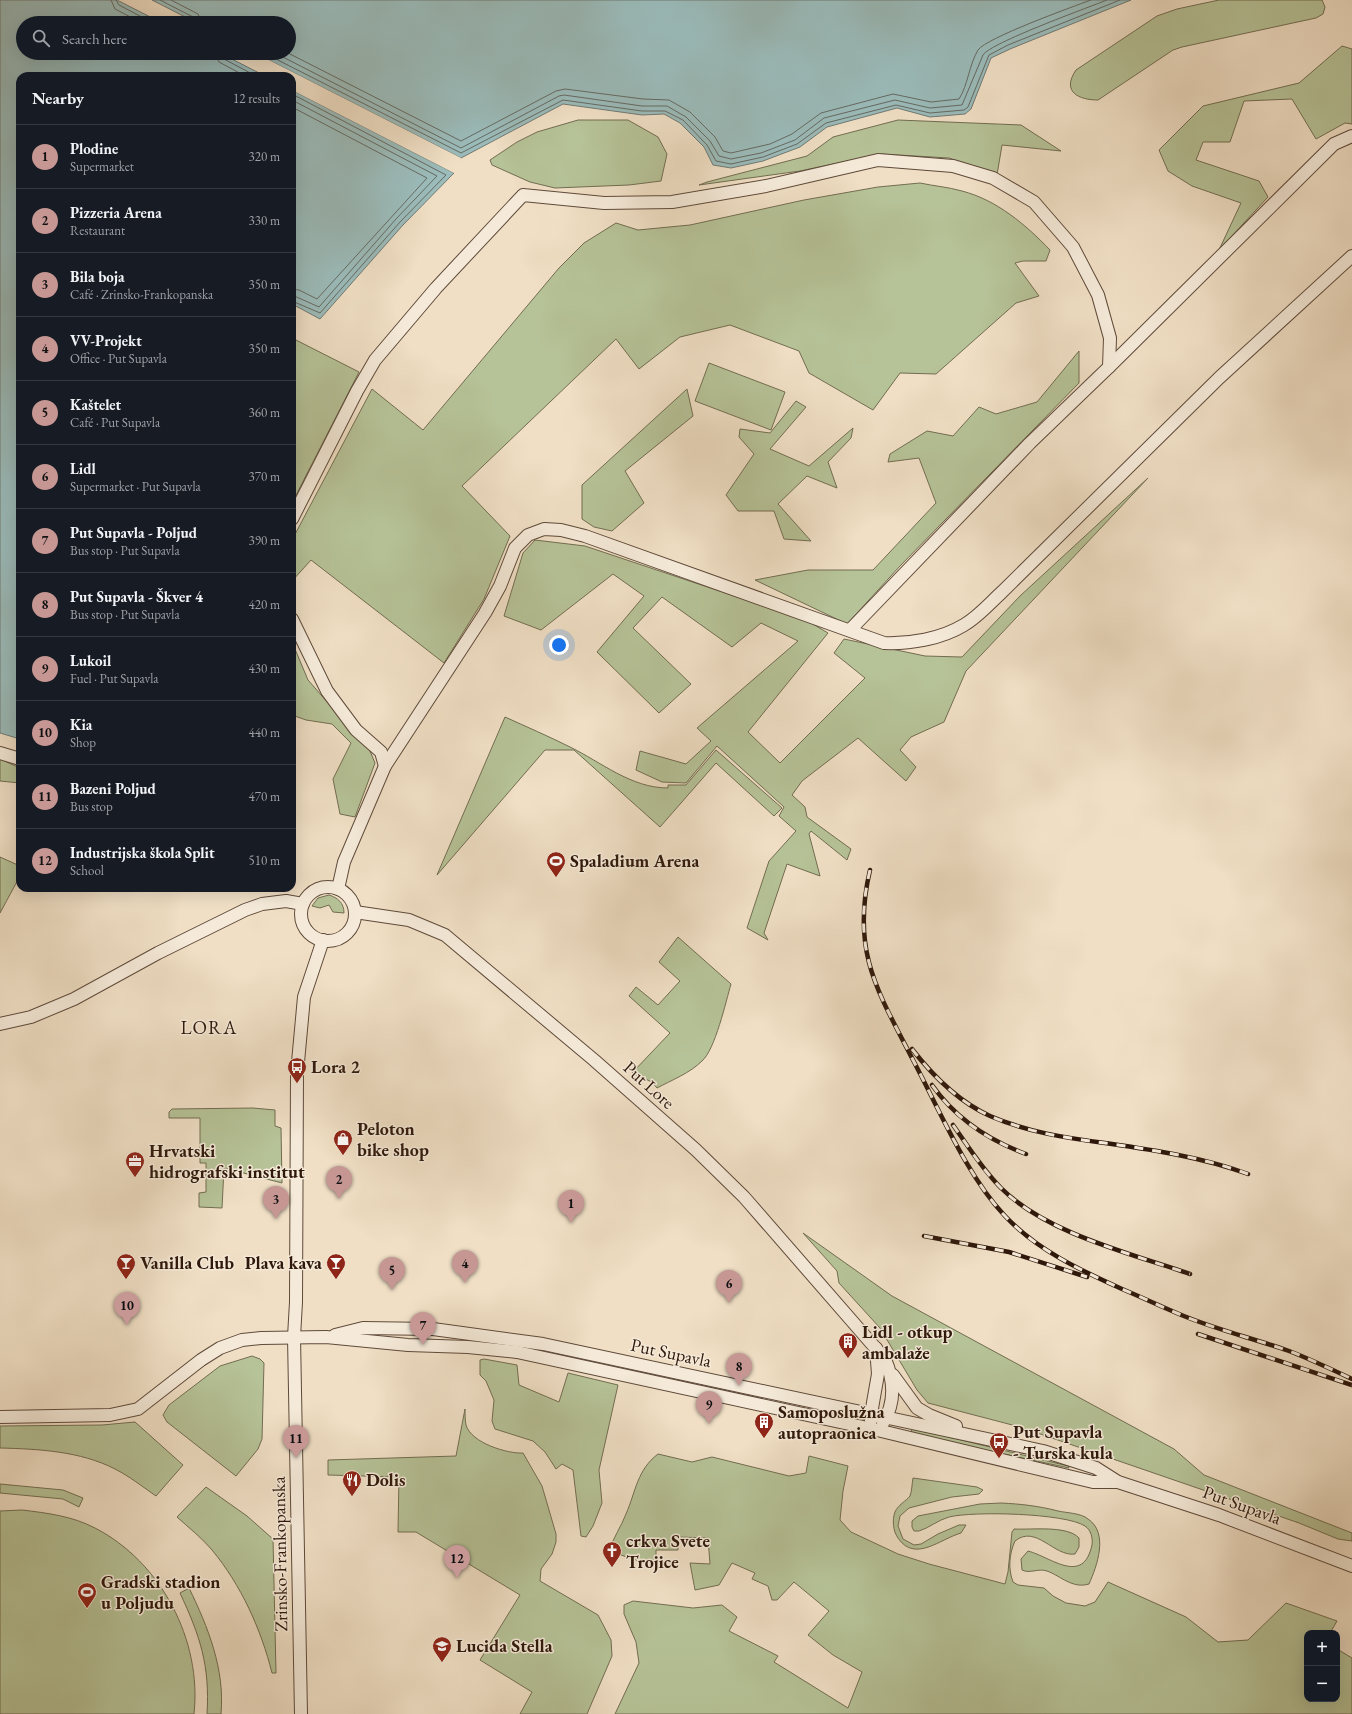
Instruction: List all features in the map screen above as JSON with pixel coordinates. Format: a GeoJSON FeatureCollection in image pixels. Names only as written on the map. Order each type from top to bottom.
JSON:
{"type":"FeatureCollection","features":[{"type":"Feature","properties":{"kind":"street"},"geometry":{"type":"LineString","coordinates":[[850,630],[1030,443],[1109,367],[1334,144],[1352,136]]}},
{"type":"Feature","properties":{"kind":"street"},"geometry":{"type":"LineString","coordinates":[[296,511],[357,391],[375,360],[436,288],[523,195],[604,203],[672,202],[766,186],[878,160],[953,166],[993,178],[1034,202],[1073,247],[1098,295],[1110,338],[1109,367]]}},
{"type":"Feature","properties":{"kind":"street"},"geometry":{"type":"LineString","coordinates":[[338,889],[344,862],[385,766],[486,613],[500,586],[515,548],[528,535],[544,529],[561,530],[585,536],[884,643],[907,644],[940,635],[964,625],[1002,592],[1219,378],[1352,256]]}},
{"type":"Feature","properties":{"kind":"street"},"geometry":{"type":"LineString","coordinates":[[296,627],[327,692],[356,730],[381,752],[385,766]]}},
{"type":"Feature","properties":{"kind":"street"},"geometry":{"type":"LineString","coordinates":[[0,753],[16,758]]}},
{"type":"Feature","properties":{"kind":"street"},"geometry":{"type":"LineString","coordinates":[[321,888],[338,889],[350,898],[355,912],[352,928],[346,934],[331,941],[323,940],[311,934],[303,922],[301,914],[303,904],[307,897],[321,888]]}},
{"type":"Feature","properties":{"kind":"street"},"geometry":{"type":"LineString","coordinates":[[0,1024],[31,1017],[74,999],[158,953],[244,910],[262,904],[286,901],[303,904]]}},
{"type":"Feature","properties":{"kind":"street","name":"Put Lore"},"geometry":{"type":"LineString","coordinates":[[355,912],[409,920],[445,935],[594,1060],[744,1197],[885,1359],[890,1371],[893,1393],[892,1403],[887,1417],[877,1430]]}},
{"type":"Feature","properties":{"kind":"street","name":"Zrinsko-Frankopanska"},"geometry":{"type":"LineString","coordinates":[[301,1714],[294,1337],[297,1073],[304,997],[323,940]]}},
{"type":"Feature","properties":{"kind":"street","name":"Put Supavla"},"geometry":{"type":"LineString","coordinates":[[326,1337],[363,1328],[433,1329],[543,1344],[973,1435],[1043,1451],[1096,1468],[1118,1482],[1219,1515],[1352,1566]]}},
{"type":"Feature","properties":{"kind":"street","name":"Put Supavla"},"geometry":{"type":"LineString","coordinates":[[0,1417],[110,1415],[138,1409],[201,1360],[220,1348],[242,1340],[326,1337],[401,1344],[468,1346],[517,1352],[877,1430],[1093,1482],[1118,1482]]}},
{"type":"Feature","properties":{"kind":"street"},"geometry":{"type":"LineString","coordinates":[[876,1347],[878,1374],[871,1414],[873,1425],[877,1430]]}},
{"type":"Feature","properties":{"kind":"street"},"geometry":{"type":"LineString","coordinates":[[890,1371],[917,1408],[973,1435]]}},
{"type":"Feature","properties":{"kind":"green space"},"geometry":{"type":"Polygon","coordinates":[[[1219,0],[1322,0],[1325,7],[1323,14],[1316,18],[1173,50],[1098,100],[1091,100],[1079,96],[1071,89],[1070,84],[1076,70],[1157,16],[1177,9],[1219,0]]]}},
{"type":"Feature","properties":{"kind":"green space"},"geometry":{"type":"Polygon","coordinates":[[[1342,46],[1352,49],[1352,124],[1345,123],[1316,139],[1292,99],[1244,101],[1230,142],[1203,142],[1196,160],[1259,181],[1268,197],[1219,250],[1241,203],[1192,186],[1168,171],[1159,150],[1203,106],[1299,83],[1342,46]]]}},
{"type":"Feature","properties":{"kind":"green space"},"geometry":{"type":"Polygon","coordinates":[[[578,120],[628,120],[658,137],[667,154],[661,181],[629,185],[555,188],[530,182],[492,165],[490,160],[517,142],[537,132],[578,120]]]}},
{"type":"Feature","properties":{"kind":"green space"},"geometry":{"type":"Polygon","coordinates":[[[898,120],[1021,125],[1061,151],[1002,145],[997,175],[949,158],[881,154],[800,171],[699,185],[807,156],[833,137],[898,120]]]}},
{"type":"Feature","properties":{"kind":"green space"},"geometry":{"type":"Polygon","coordinates":[[[920,183],[957,190],[987,200],[1010,214],[1050,250],[1046,261],[1023,261],[1015,263],[1039,296],[1016,303],[936,374],[900,373],[873,410],[809,373],[799,351],[730,325],[680,337],[639,369],[616,339],[462,486],[510,536],[484,599],[444,663],[311,560],[296,577],[296,532],[372,389],[423,430],[559,268],[584,243],[616,223],[638,230],[690,225],[804,200],[878,187],[920,183]]]}},
{"type":"Feature","properties":{"kind":"green space"},"geometry":{"type":"Polygon","coordinates":[[[296,340],[359,372],[296,495],[296,340]]]}},
{"type":"Feature","properties":{"kind":"green space"},"geometry":{"type":"Polygon","coordinates":[[[1079,351],[1079,383],[900,566],[847,624],[755,580],[808,570],[873,570],[936,503],[919,458],[888,462],[890,454],[927,431],[953,436],[979,407],[996,414],[1037,402],[1079,351]]]}},
{"type":"Feature","properties":{"kind":"green space"},"geometry":{"type":"Polygon","coordinates":[[[709,363],[785,392],[771,430],[695,401],[709,363]]]}},
{"type":"Feature","properties":{"kind":"green space"},"geometry":{"type":"Polygon","coordinates":[[[687,389],[693,416],[625,471],[644,503],[612,531],[594,527],[582,519],[582,485],[687,389]]]}},
{"type":"Feature","properties":{"kind":"green space"},"geometry":{"type":"Polygon","coordinates":[[[796,401],[806,407],[770,449],[809,466],[853,428],[851,438],[828,462],[837,488],[807,476],[778,504],[811,541],[784,539],[774,511],[738,511],[726,495],[754,454],[739,437],[740,429],[770,433],[796,401]]]}},
{"type":"Feature","properties":{"kind":"green space"},"geometry":{"type":"Polygon","coordinates":[[[1148,478],[966,671],[944,722],[911,737],[900,750],[916,767],[906,781],[858,738],[802,781],[792,795],[805,807],[807,817],[851,849],[847,860],[811,831],[809,834],[820,876],[787,864],[764,933],[768,940],[747,928],[769,861],[796,831],[779,816],[784,807],[717,746],[686,783],[662,782],[636,770],[640,751],[686,764],[711,741],[697,728],[798,641],[761,623],[732,647],[662,597],[633,628],[691,684],[659,713],[597,652],[644,596],[613,574],[541,630],[504,616],[523,553],[535,540],[585,546],[806,620],[828,633],[748,732],[780,763],[865,678],[834,653],[844,639],[925,656],[962,657],[1020,596],[1148,478]]]}},
{"type":"Feature","properties":{"kind":"green space"},"geometry":{"type":"Polygon","coordinates":[[[296,652],[308,680],[370,751],[375,763],[355,817],[340,814],[333,779],[351,743],[332,724],[306,720],[296,716],[296,652]]]}},
{"type":"Feature","properties":{"kind":"green space"},"geometry":{"type":"Polygon","coordinates":[[[505,717],[582,753],[629,779],[654,787],[668,788],[668,785],[686,785],[716,750],[782,808],[774,816],[716,763],[660,827],[574,750],[545,750],[437,875],[505,717]]]}},
{"type":"Feature","properties":{"kind":"green space"},"geometry":{"type":"Polygon","coordinates":[[[0,759],[16,766],[16,783],[0,781],[0,759]]]}},
{"type":"Feature","properties":{"kind":"green space"},"geometry":{"type":"Polygon","coordinates":[[[0,857],[16,864],[16,883],[0,913],[0,857]]]}},
{"type":"Feature","properties":{"kind":"green space"},"geometry":{"type":"Polygon","coordinates":[[[329,895],[340,901],[343,906],[344,913],[333,912],[329,905],[320,908],[312,906],[318,898],[329,895]]]}},
{"type":"Feature","properties":{"kind":"green space"},"geometry":{"type":"Polygon","coordinates":[[[678,937],[731,984],[720,1025],[707,1055],[692,1069],[657,1088],[652,1082],[632,1073],[670,1033],[629,996],[636,987],[658,1005],[680,981],[659,962],[678,937]]]}},
{"type":"Feature","properties":{"kind":"green space"},"geometry":{"type":"Polygon","coordinates":[[[253,1108],[275,1110],[275,1126],[281,1128],[282,1183],[224,1168],[222,1208],[199,1207],[199,1193],[206,1192],[206,1163],[200,1163],[200,1118],[169,1118],[169,1112],[172,1109],[253,1108]]]}},
{"type":"Feature","properties":{"kind":"green space"},"geometry":{"type":"Polygon","coordinates":[[[803,1233],[892,1296],[1174,1449],[1204,1475],[1352,1533],[1352,1541],[1338,1539],[1299,1523],[1020,1427],[928,1403],[917,1390],[880,1328],[839,1283],[837,1271],[803,1233]]]}},
{"type":"Feature","properties":{"kind":"green space"},"geometry":{"type":"Polygon","coordinates":[[[252,1356],[260,1359],[264,1363],[262,1439],[258,1449],[236,1476],[167,1422],[163,1415],[169,1405],[220,1366],[252,1356]]]}},
{"type":"Feature","properties":{"kind":"green space"},"geometry":{"type":"Polygon","coordinates":[[[484,1359],[517,1365],[519,1385],[559,1402],[568,1373],[618,1385],[599,1470],[602,1503],[593,1526],[586,1537],[581,1536],[573,1470],[562,1464],[556,1469],[545,1452],[533,1441],[495,1429],[492,1421],[494,1400],[486,1381],[480,1375],[480,1360],[484,1359]]]}},
{"type":"Feature","properties":{"kind":"green space"},"geometry":{"type":"Polygon","coordinates":[[[465,1409],[466,1425],[475,1437],[482,1442],[508,1452],[523,1453],[542,1486],[556,1534],[556,1542],[552,1554],[541,1569],[540,1581],[598,1615],[611,1640],[612,1656],[587,1714],[520,1714],[532,1692],[480,1660],[520,1595],[416,1532],[398,1532],[399,1477],[328,1475],[328,1460],[456,1456],[465,1409]]]}},
{"type":"Feature","properties":{"kind":"green space"},"geometry":{"type":"Polygon","coordinates":[[[135,1422],[183,1465],[156,1496],[120,1472],[88,1458],[44,1450],[0,1448],[0,1426],[102,1425],[135,1422]]]}},
{"type":"Feature","properties":{"kind":"green space"},"geometry":{"type":"Polygon","coordinates":[[[912,1428],[1068,1466],[1069,1468],[911,1434],[912,1428]]]}},
{"type":"Feature","properties":{"kind":"green space"},"geometry":{"type":"Polygon","coordinates":[[[658,1454],[692,1462],[712,1457],[789,1476],[806,1473],[809,1456],[848,1466],[843,1491],[840,1520],[851,1532],[898,1554],[929,1564],[1005,1584],[1008,1572],[1012,1532],[1014,1529],[1048,1529],[1066,1531],[1079,1538],[1079,1547],[1075,1554],[1067,1554],[1038,1538],[1030,1536],[1023,1537],[1015,1541],[1011,1551],[1010,1562],[1010,1572],[1013,1582],[1018,1585],[1044,1588],[1053,1596],[1066,1603],[1085,1606],[1095,1602],[1108,1582],[1186,1617],[1218,1642],[1248,1640],[1286,1603],[1337,1621],[1332,1630],[1304,1630],[1304,1702],[1340,1702],[1340,1651],[1352,1658],[1352,1714],[615,1714],[639,1663],[636,1642],[624,1614],[624,1605],[633,1601],[693,1608],[722,1605],[737,1617],[729,1631],[778,1656],[774,1662],[848,1708],[862,1672],[833,1655],[808,1635],[829,1611],[794,1582],[777,1600],[772,1600],[768,1586],[752,1579],[755,1573],[732,1563],[719,1585],[695,1590],[690,1563],[710,1564],[708,1538],[678,1537],[678,1550],[656,1550],[656,1562],[645,1563],[609,1551],[624,1519],[641,1474],[651,1460],[658,1454]]]}},
{"type":"Feature","properties":{"kind":"green space"},"geometry":{"type":"Polygon","coordinates":[[[913,1478],[977,1487],[983,1490],[979,1494],[952,1497],[909,1508],[900,1516],[898,1526],[903,1539],[914,1545],[921,1544],[938,1534],[959,1525],[966,1525],[961,1533],[920,1549],[912,1549],[898,1538],[894,1529],[894,1515],[898,1507],[910,1496],[913,1478]]]}},
{"type":"Feature","properties":{"kind":"green space"},"geometry":{"type":"Polygon","coordinates":[[[0,1484],[63,1490],[83,1498],[79,1507],[63,1499],[0,1493],[0,1484]]]}},
{"type":"Feature","properties":{"kind":"green space"},"geometry":{"type":"Polygon","coordinates":[[[206,1487],[247,1516],[273,1539],[276,1673],[272,1673],[256,1624],[232,1578],[208,1546],[177,1517],[206,1487]]]}},
{"type":"Feature","properties":{"kind":"green space"},"geometry":{"type":"Polygon","coordinates":[[[1001,1503],[1078,1514],[1088,1519],[1094,1525],[1100,1541],[1098,1559],[1089,1584],[1077,1585],[1044,1570],[1022,1570],[1021,1559],[1028,1551],[1065,1566],[1081,1564],[1088,1557],[1092,1545],[1092,1537],[1085,1526],[1074,1522],[1059,1518],[1018,1514],[978,1514],[949,1517],[919,1531],[914,1531],[912,1527],[912,1521],[918,1516],[980,1504],[1001,1503]]]}},
{"type":"Feature","properties":{"kind":"green space","name":"Gradski stadion u Poljudu"},"geometry":{"type":"Polygon","coordinates":[[[22,1510],[68,1518],[95,1528],[119,1543],[139,1561],[157,1582],[172,1606],[184,1632],[191,1658],[195,1686],[194,1714],[0,1714],[0,1511],[22,1510]]]}},
{"type":"Feature","properties":{"kind":"green space"},"geometry":{"type":"Polygon","coordinates":[[[189,1588],[203,1618],[214,1649],[218,1665],[222,1697],[221,1714],[207,1714],[207,1680],[202,1651],[193,1623],[180,1593],[189,1588]]]}},
{"type":"Feature","properties":{"kind":"water"},"geometry":{"type":"Polygon","coordinates":[[[0,0],[117,0],[148,16],[16,16],[16,60],[234,60],[257,72],[16,72],[16,738],[0,733],[0,0]]]}},
{"type":"Feature","properties":{"kind":"water"},"geometry":{"type":"Polygon","coordinates":[[[152,0],[1131,0],[991,58],[971,109],[965,114],[930,117],[897,108],[827,127],[800,147],[763,161],[731,168],[713,165],[704,147],[680,123],[664,114],[642,115],[563,104],[461,158],[296,74],[296,72],[292,72],[269,60],[296,60],[296,16],[183,16],[152,0]]]}},
{"type":"Feature","properties":{"kind":"water"},"geometry":{"type":"Polygon","coordinates":[[[296,92],[454,173],[403,225],[320,319],[296,306],[296,92]]]}},
{"type":"Feature","properties":{"kind":"pier"},"geometry":{"type":"Polygon","coordinates":[[[267,60],[292,72],[290,72],[267,60]]]}},
{"type":"Feature","properties":{"kind":"pier"},"geometry":{"type":"Polygon","coordinates":[[[296,74],[461,158],[460,160],[296,75],[296,74]]]}},
{"type":"Feature","properties":{"kind":"pier"},"geometry":{"type":"Polygon","coordinates":[[[296,90],[455,171],[454,173],[296,92],[296,90]]]}},
{"type":"Feature","properties":{"kind":"railway"},"geometry":{"type":"LineString","coordinates":[[870,870],[865,899],[864,924],[866,947],[871,969],[879,990],[888,1012],[954,1141],[978,1182],[1005,1216],[1017,1228],[1045,1249],[1075,1267],[1106,1282],[1192,1319],[1289,1351],[1352,1379]]}},
{"type":"Feature","properties":{"kind":"railway"},"geometry":{"type":"LineString","coordinates":[[912,1049],[929,1069],[957,1096],[979,1110],[1004,1122],[1061,1136],[1177,1155],[1213,1163],[1248,1174]]}},
{"type":"Feature","properties":{"kind":"railway"},"geometry":{"type":"LineString","coordinates":[[932,1085],[951,1108],[974,1127],[999,1142],[1026,1154]]}},
{"type":"Feature","properties":{"kind":"railway"},"geometry":{"type":"LineString","coordinates":[[953,1125],[994,1181],[1020,1204],[1064,1229],[1090,1240],[1190,1274]]}},
{"type":"Feature","properties":{"kind":"railway"},"geometry":{"type":"LineString","coordinates":[[924,1236],[1009,1252],[1087,1277]]}},
{"type":"Feature","properties":{"kind":"railway"},"geometry":{"type":"LineString","coordinates":[[1198,1334],[1352,1385]]}},
{"type":"Feature","properties":{"kind":"place","name":"Spaladium Arena"},"geometry":{"type":"Point","coordinates":[556,878]}},
{"type":"Feature","properties":{"kind":"place","name":"Lora 2"},"geometry":{"type":"Point","coordinates":[297,1084]}},
{"type":"Feature","properties":{"kind":"place","name":"Peloton bike shop"},"geometry":{"type":"Point","coordinates":[343,1156]}},
{"type":"Feature","properties":{"kind":"place","name":"Hrvatski hidrografski institut"},"geometry":{"type":"Point","coordinates":[135,1178]}},
{"type":"Feature","properties":{"kind":"place","name":"Pizzeria Arena"},"geometry":{"type":"Point","coordinates":[339,1199]}},
{"type":"Feature","properties":{"kind":"place","name":"Bila boja"},"geometry":{"type":"Point","coordinates":[276,1219]}},
{"type":"Feature","properties":{"kind":"place","name":"Plodine"},"geometry":{"type":"Point","coordinates":[571,1223]}},
{"type":"Feature","properties":{"kind":"place","name":"Vanilla Club"},"geometry":{"type":"Point","coordinates":[126,1280]}},
{"type":"Feature","properties":{"kind":"place","name":"Plava kava"},"geometry":{"type":"Point","coordinates":[336,1280]}},
{"type":"Feature","properties":{"kind":"place","name":"VV-Projekt"},"geometry":{"type":"Point","coordinates":[465,1283]}},
{"type":"Feature","properties":{"kind":"place","name":"Kaštelet"},"geometry":{"type":"Point","coordinates":[392,1290]}},
{"type":"Feature","properties":{"kind":"place","name":"Lidl"},"geometry":{"type":"Point","coordinates":[729,1303]}},
{"type":"Feature","properties":{"kind":"place","name":"Kia"},"geometry":{"type":"Point","coordinates":[127,1325]}},
{"type":"Feature","properties":{"kind":"place","name":"Put Supavla - Poljud"},"geometry":{"type":"Point","coordinates":[423,1345]}},
{"type":"Feature","properties":{"kind":"place","name":"Lidl - otkup ambalaže"},"geometry":{"type":"Point","coordinates":[848,1359]}},
{"type":"Feature","properties":{"kind":"place","name":"Put Supavla - Škver 4"},"geometry":{"type":"Point","coordinates":[739,1386]}},
{"type":"Feature","properties":{"kind":"place","name":"Lukoil"},"geometry":{"type":"Point","coordinates":[709,1424]}},
{"type":"Feature","properties":{"kind":"place","name":"Samoposlužna autopraonica"},"geometry":{"type":"Point","coordinates":[764,1439]}},
{"type":"Feature","properties":{"kind":"place","name":"Bazeni Poljud"},"geometry":{"type":"Point","coordinates":[296,1458]}},
{"type":"Feature","properties":{"kind":"place","name":"Put Supavla - Turska kula"},"geometry":{"type":"Point","coordinates":[999,1459]}},
{"type":"Feature","properties":{"kind":"place","name":"Dolis"},"geometry":{"type":"Point","coordinates":[352,1497]}},
{"type":"Feature","properties":{"kind":"place","name":"crkva Svete Trojice"},"geometry":{"type":"Point","coordinates":[612,1568]}},
{"type":"Feature","properties":{"kind":"place","name":"Industrijska škola Split"},"geometry":{"type":"Point","coordinates":[457,1578]}},
{"type":"Feature","properties":{"kind":"place","name":"Gradski stadion u Poljudu"},"geometry":{"type":"Point","coordinates":[87,1609]}},
{"type":"Feature","properties":{"kind":"place","name":"Lucida Stella"},"geometry":{"type":"Point","coordinates":[442,1663]}},
{"type":"Feature","properties":{"kind":"district","name":"LORA"},"geometry":{"type":"Point","coordinates":[209,1027]}}]}
